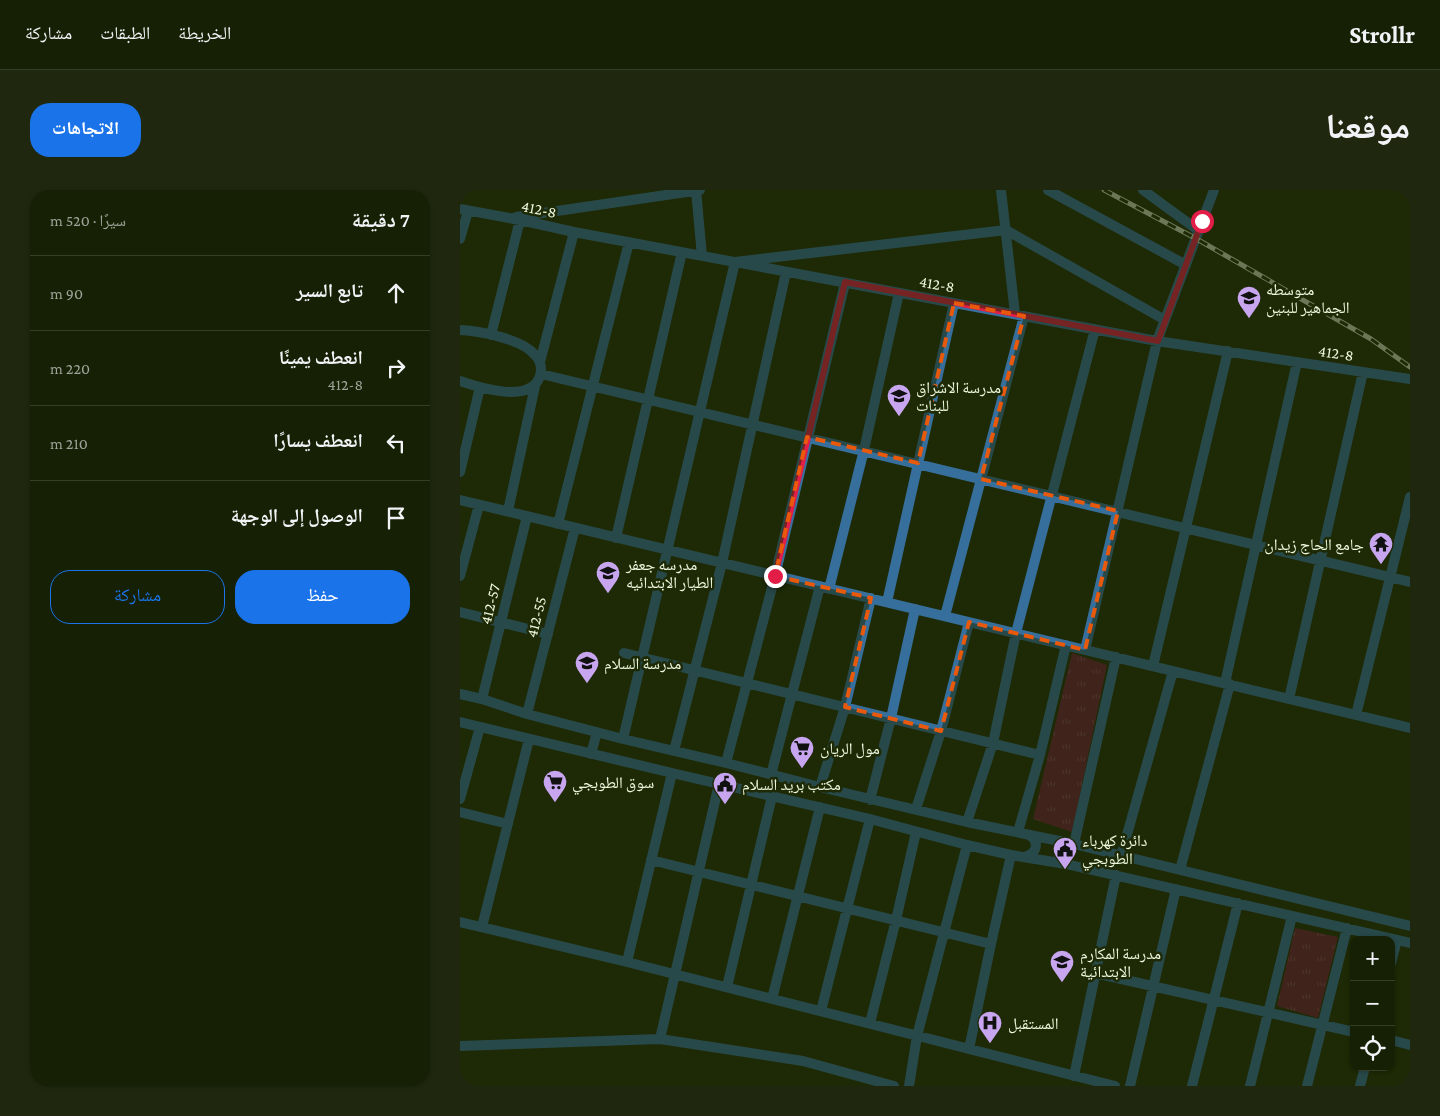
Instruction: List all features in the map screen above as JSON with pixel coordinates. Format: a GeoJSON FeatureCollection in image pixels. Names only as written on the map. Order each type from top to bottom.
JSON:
{"type":"FeatureCollection","features":[{"type":"Feature","properties":{"kind":"street"},"geometry":{"type":"LineString","coordinates":[[696,190],[702,256]]}},
{"type":"Feature","properties":{"kind":"street"},"geometry":{"type":"LineString","coordinates":[[508,218],[700,190]]}},
{"type":"Feature","properties":{"kind":"street"},"geometry":{"type":"LineString","coordinates":[[945,616],[981,478],[1019,315],[1001,190]]}},
{"type":"Feature","properties":{"kind":"street"},"geometry":{"type":"LineString","coordinates":[[1048,190],[1186,265]]}},
{"type":"Feature","properties":{"kind":"street"},"geometry":{"type":"LineString","coordinates":[[1143,190],[1199,231]]}},
{"type":"Feature","properties":{"kind":"street"},"geometry":{"type":"LineString","coordinates":[[1085,650],[1158,341],[1214,190]]}},
{"type":"Feature","properties":{"kind":"street"},"geometry":{"type":"LineString","coordinates":[[460,240],[464,210]]}},
{"type":"Feature","properties":{"kind":"street","name":"412-8"},"geometry":{"type":"LineString","coordinates":[[464,210],[1158,341],[1410,379]]}},
{"type":"Feature","properties":{"kind":"street"},"geometry":{"type":"LineString","coordinates":[[491,334],[520,220]]}},
{"type":"Feature","properties":{"kind":"street"},"geometry":{"type":"LineString","coordinates":[[623,739],[735,262],[1006,230],[1165,320]]}},
{"type":"Feature","properties":{"kind":"street"},"geometry":{"type":"LineString","coordinates":[[508,512],[535,386],[541,374],[540,362],[574,232]]}},
{"type":"Feature","properties":{"kind":"street"},"geometry":{"type":"LineString","coordinates":[[558,524],[629,242]]}},
{"type":"Feature","properties":{"kind":"street"},"geometry":{"type":"LineString","coordinates":[[616,538],[682,252]]}},
{"type":"Feature","properties":{"kind":"street"},"geometry":{"type":"LineString","coordinates":[[674,752],[722,563],[786,272]]}},
{"type":"Feature","properties":{"kind":"street"},"geometry":{"type":"LineString","coordinates":[[726,763],[775,576],[845,282]]}},
{"type":"Feature","properties":{"kind":"street"},"geometry":{"type":"LineString","coordinates":[[771,775],[792,694],[825,588],[864,450],[899,293]]}},
{"type":"Feature","properties":{"kind":"street"},"geometry":{"type":"LineString","coordinates":[[887,602],[954,303]]}},
{"type":"Feature","properties":{"kind":"street"},"geometry":{"type":"LineString","coordinates":[[967,822],[993,743],[1016,634],[1095,329]]}},
{"type":"Feature","properties":{"kind":"street"},"geometry":{"type":"LineString","coordinates":[[460,330],[491,334],[524,347],[534,353],[540,362]]}},
{"type":"Feature","properties":{"kind":"street"},"geometry":{"type":"LineString","coordinates":[[1152,666],[1187,528],[1228,352]]}},
{"type":"Feature","properties":{"kind":"street"},"geometry":{"type":"LineString","coordinates":[[1180,870],[1227,684],[1297,362]]}},
{"type":"Feature","properties":{"kind":"street"},"geometry":{"type":"LineString","coordinates":[[1289,699],[1363,372]]}},
{"type":"Feature","properties":{"kind":"street"},"geometry":{"type":"LineString","coordinates":[[541,374],[648,398],[1410,582]]}},
{"type":"Feature","properties":{"kind":"street"},"geometry":{"type":"LineString","coordinates":[[460,382],[480,388],[520,392],[535,386]]}},
{"type":"Feature","properties":{"kind":"street"},"geometry":{"type":"LineString","coordinates":[[460,472],[480,388]]}},
{"type":"Feature","properties":{"kind":"street"},"geometry":{"type":"LineString","coordinates":[[1356,715],[1410,497]]}},
{"type":"Feature","properties":{"kind":"street"},"geometry":{"type":"LineString","coordinates":[[460,500],[1410,728]]}},
{"type":"Feature","properties":{"kind":"street"},"geometry":{"type":"LineString","coordinates":[[460,576],[479,505]]}},
{"type":"Feature","properties":{"kind":"street","name":"412-57"},"geometry":{"type":"LineString","coordinates":[[482,699],[528,516]]}},
{"type":"Feature","properties":{"kind":"street","name":"412-55"},"geometry":{"type":"LineString","coordinates":[[527,714],[575,528]]}},
{"type":"Feature","properties":{"kind":"street"},"geometry":{"type":"LineString","coordinates":[[820,788],[845,707],[871,598]]}},
{"type":"Feature","properties":{"kind":"street"},"geometry":{"type":"LineString","coordinates":[[870,800],[891,718],[915,609]]}},
{"type":"Feature","properties":{"kind":"street"},"geometry":{"type":"LineString","coordinates":[[460,612],[548,634]]}},
{"type":"Feature","properties":{"kind":"street"},"geometry":{"type":"LineString","coordinates":[[916,809],[942,731],[969,622]]}},
{"type":"Feature","properties":{"kind":"street"},"geometry":{"type":"LineString","coordinates":[[1018,832],[1040,755],[1066,645]]}},
{"type":"Feature","properties":{"kind":"street"},"geometry":{"type":"LineString","coordinates":[[624,653],[1040,755]]}},
{"type":"Feature","properties":{"kind":"street"},"geometry":{"type":"LineString","coordinates":[[1071,843],[1116,657]]}},
{"type":"Feature","properties":{"kind":"street"},"geometry":{"type":"LineString","coordinates":[[1121,856],[1172,671]]}},
{"type":"Feature","properties":{"kind":"street"},"geometry":{"type":"LineString","coordinates":[[460,694],[482,699],[527,714],[820,788],[967,822],[1071,843],[1410,926]]}},
{"type":"Feature","properties":{"kind":"street"},"geometry":{"type":"LineString","coordinates":[[460,722],[672,774],[870,819],[967,845],[1011,855],[1027,856],[1066,864],[1410,942]]}},
{"type":"Feature","properties":{"kind":"street"},"geometry":{"type":"LineString","coordinates":[[460,799],[480,727]]}},
{"type":"Feature","properties":{"kind":"street"},"geometry":{"type":"LineString","coordinates":[[591,754],[597,732]]}},
{"type":"Feature","properties":{"kind":"street"},"geometry":{"type":"LineString","coordinates":[[482,927],[528,739]]}},
{"type":"Feature","properties":{"kind":"street"},"geometry":{"type":"LineString","coordinates":[[627,962],[672,774]]}},
{"type":"Feature","properties":{"kind":"street"},"geometry":{"type":"LineString","coordinates":[[660,1039],[719,784]]}},
{"type":"Feature","properties":{"kind":"street"},"geometry":{"type":"LineString","coordinates":[[727,987],[772,796]]}},
{"type":"Feature","properties":{"kind":"street"},"geometry":{"type":"LineString","coordinates":[[772,999],[820,807]]}},
{"type":"Feature","properties":{"kind":"street"},"geometry":{"type":"LineString","coordinates":[[460,812],[508,824]]}},
{"type":"Feature","properties":{"kind":"street"},"geometry":{"type":"LineString","coordinates":[[821,1011],[870,819]]}},
{"type":"Feature","properties":{"kind":"street"},"geometry":{"type":"LineString","coordinates":[[870,1023],[916,832]]}},
{"type":"Feature","properties":{"kind":"street"},"geometry":{"type":"LineString","coordinates":[[1027,856],[1035,851],[1037,846],[1036,841],[1029,834]]}},
{"type":"Feature","properties":{"kind":"street"},"geometry":{"type":"LineString","coordinates":[[1066,864],[1060,860],[1058,852],[1061,846],[1071,843]]}},
{"type":"Feature","properties":{"kind":"street"},"geometry":{"type":"LineString","coordinates":[[909,1086],[917,1036],[967,845]]}},
{"type":"Feature","properties":{"kind":"street"},"geometry":{"type":"LineString","coordinates":[[970,1049],[990,944],[1011,855]]}},
{"type":"Feature","properties":{"kind":"street"},"geometry":{"type":"LineString","coordinates":[[651,860],[990,944]]}},
{"type":"Feature","properties":{"kind":"street"},"geometry":{"type":"LineString","coordinates":[[1074,1076],[1116,875]]}},
{"type":"Feature","properties":{"kind":"street"},"geometry":{"type":"LineString","coordinates":[[1130,1086],[1176,889]]}},
{"type":"Feature","properties":{"kind":"street"},"geometry":{"type":"LineString","coordinates":[[1278,912],[1281,894]]}},
{"type":"Feature","properties":{"kind":"street"},"geometry":{"type":"LineString","coordinates":[[1192,1086],[1238,903]]}},
{"type":"Feature","properties":{"kind":"street"},"geometry":{"type":"LineString","coordinates":[[1250,1086],[1292,916]]}},
{"type":"Feature","properties":{"kind":"street"},"geometry":{"type":"LineString","coordinates":[[460,922],[676,974],[1115,1086]]}},
{"type":"Feature","properties":{"kind":"street"},"geometry":{"type":"LineString","coordinates":[[1308,1086],[1347,928]]}},
{"type":"Feature","properties":{"kind":"street"},"geometry":{"type":"LineString","coordinates":[[1395,947],[1397,940]]}},
{"type":"Feature","properties":{"kind":"street"},"geometry":{"type":"LineString","coordinates":[[1096,973],[1350,1031]]}},
{"type":"Feature","properties":{"kind":"street"},"geometry":{"type":"LineString","coordinates":[[460,1046],[660,1039],[803,1061],[859,1082],[894,1086]]}},
{"type":"Feature","properties":{"kind":"street"},"geometry":{"type":"LineString","coordinates":[[1395,1041],[1410,1045]]}},
{"type":"Feature","properties":{"kind":"street"},"geometry":{"type":"LineString","coordinates":[[1360,1086],[1364,1071]]}},
{"type":"Feature","properties":{"kind":"highlighted area"},"geometry":{"type":"Polygon","coordinates":[[[954,303],[1024,316],[981,479],[1118,511],[1085,650],[969,622],[941,731],[845,707],[871,598],[775,576],[807,437],[918,463],[954,303]]]}},
{"type":"Feature","properties":{"kind":"green space"},"geometry":{"type":"Polygon","coordinates":[[[1072,653],[1107,665],[1072,832],[1033,819],[1072,653]]]}},
{"type":"Feature","properties":{"kind":"green space"},"geometry":{"type":"Polygon","coordinates":[[[1295,928],[1338,937],[1318,1018],[1277,1006],[1295,928]]]}},
{"type":"Feature","properties":{"kind":"railway"},"geometry":{"type":"LineString","coordinates":[[1104,190],[1195,238],[1371,339],[1410,367]]}},
{"type":"Feature","properties":{"kind":"place","name":"متوسطه الجماهير للبنين"},"geometry":{"type":"Point","coordinates":[1249,319]}},
{"type":"Feature","properties":{"kind":"place","name":"مدرسة الاشراق للبنات"},"geometry":{"type":"Point","coordinates":[899,417]}},
{"type":"Feature","properties":{"kind":"place","name":"جامع الحاج زيدان"},"geometry":{"type":"Point","coordinates":[1381,565]}},
{"type":"Feature","properties":{"kind":"place","name":"مدرسه جعفر الطيار الابتدائيه"},"geometry":{"type":"Point","coordinates":[608,594]}},
{"type":"Feature","properties":{"kind":"place","name":"مدرسة السلام"},"geometry":{"type":"Point","coordinates":[587,684]}},
{"type":"Feature","properties":{"kind":"place","name":"مول الريان"},"geometry":{"type":"Point","coordinates":[802,769]}},
{"type":"Feature","properties":{"kind":"place","name":"سوق الطوبجي"},"geometry":{"type":"Point","coordinates":[555,803]}},
{"type":"Feature","properties":{"kind":"place","name":"مكتب بريد السلام"},"geometry":{"type":"Point","coordinates":[725,805]}},
{"type":"Feature","properties":{"kind":"place","name":"دائرة كهرباء الطوبجي"},"geometry":{"type":"Point","coordinates":[1065,870]}},
{"type":"Feature","properties":{"kind":"place","name":"مدرسة المكارم الابتدائية"},"geometry":{"type":"Point","coordinates":[1062,983]}},
{"type":"Feature","properties":{"kind":"place","name":"المستقبل"},"geometry":{"type":"Point","coordinates":[990,1044]}},
{"type":"Feature","properties":{"kind":"route"},"geometry":{"type":"LineString","coordinates":[[775,576],[845,282],[1158,341],[1202,221]]}}]}
